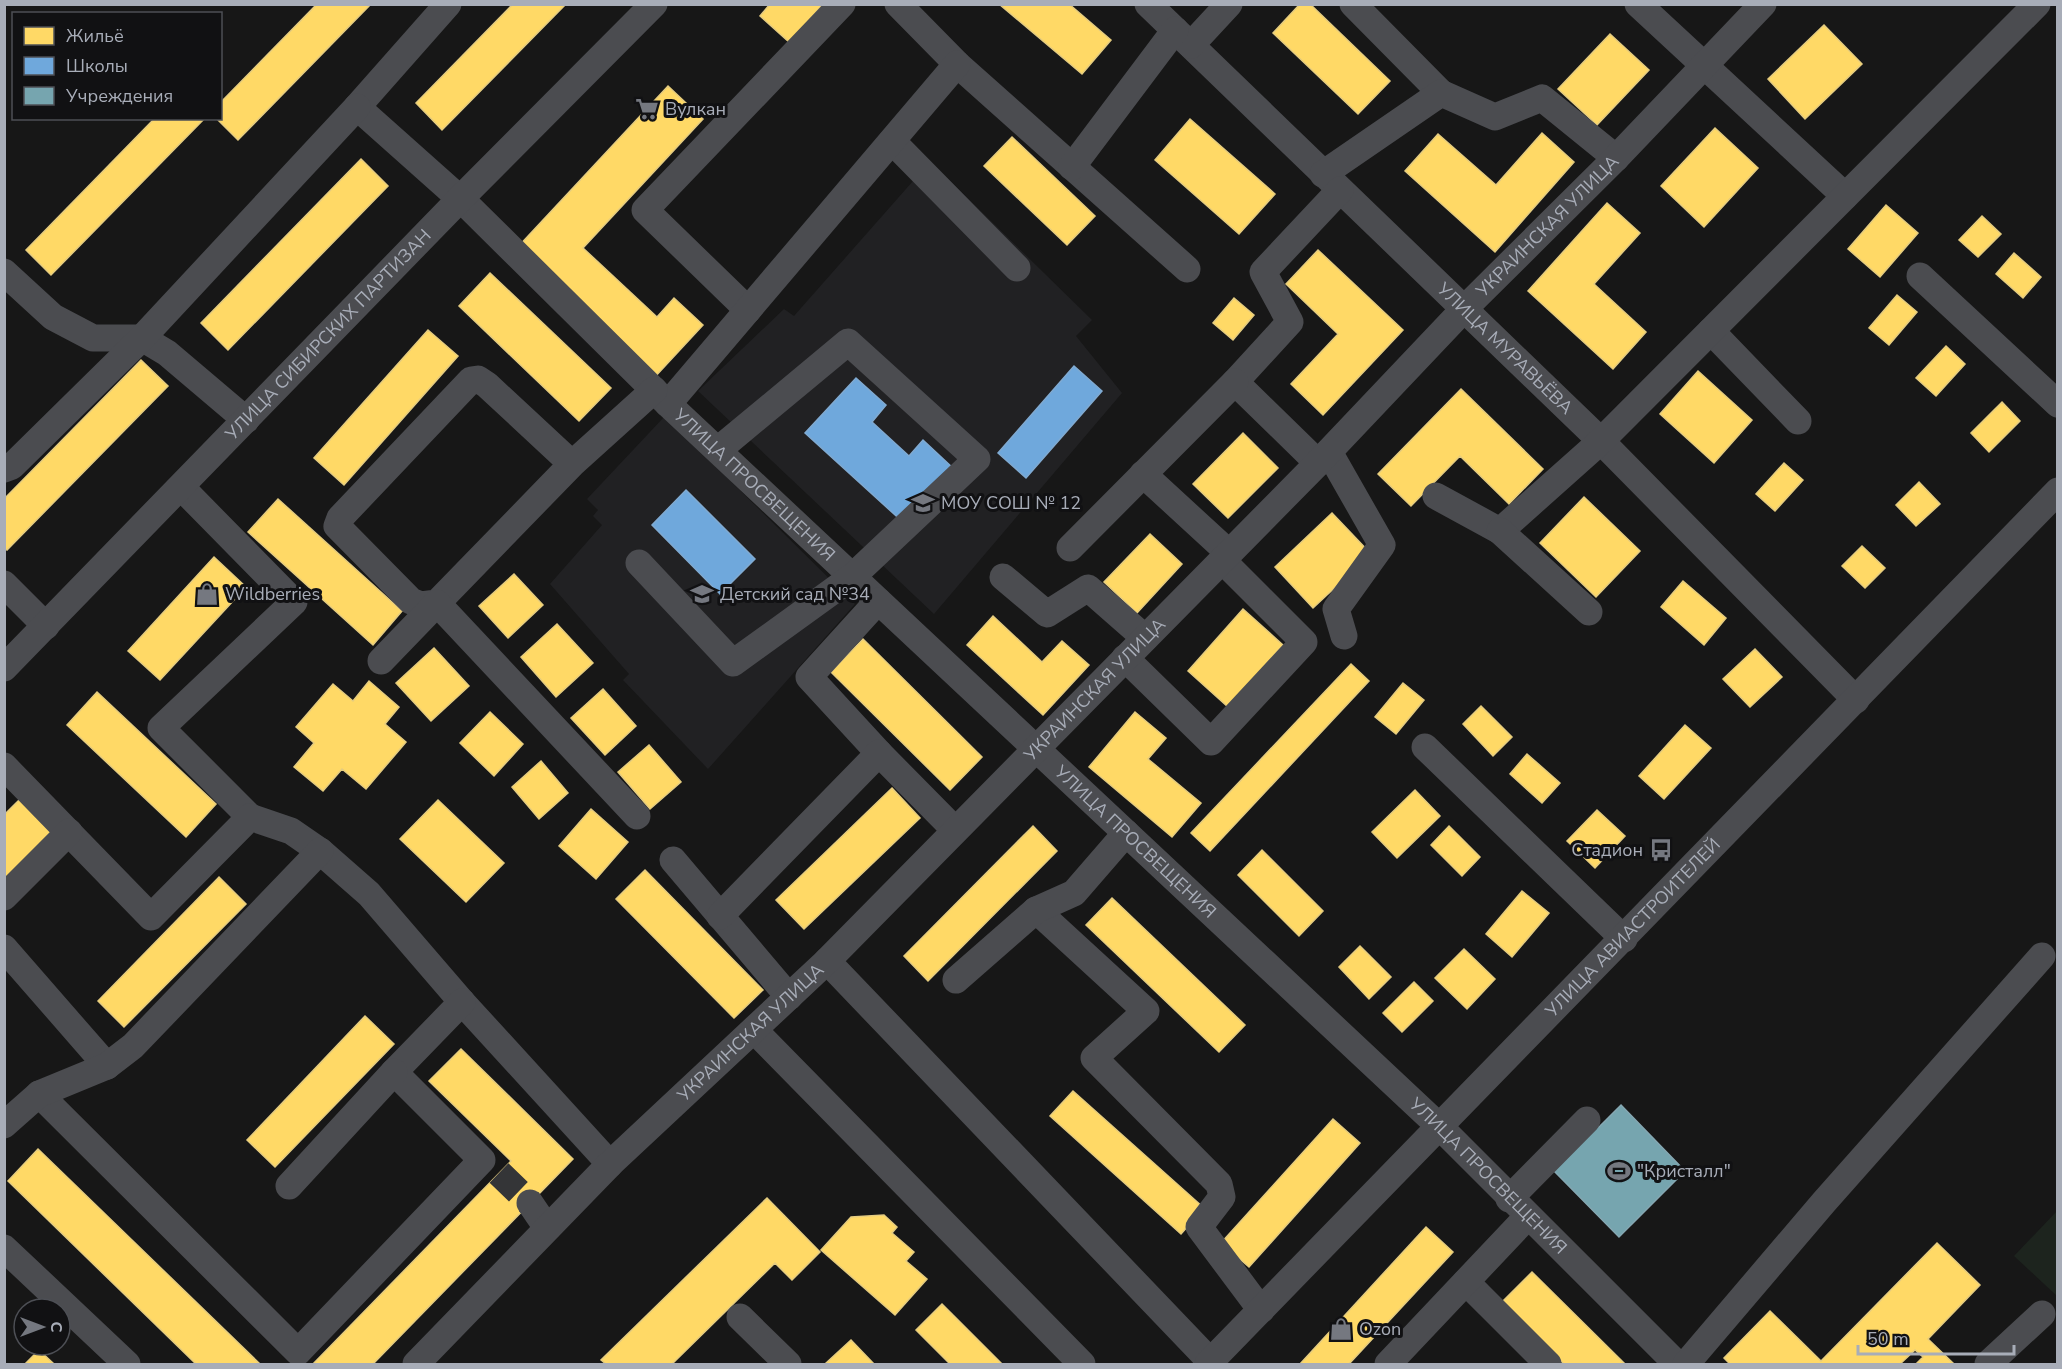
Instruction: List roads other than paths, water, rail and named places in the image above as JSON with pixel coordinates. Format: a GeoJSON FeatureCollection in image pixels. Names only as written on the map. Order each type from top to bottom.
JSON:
{"type":"FeatureCollection","features":[{"type":"Feature","properties":{"kind":"street"},"geometry":{"type":"LineString","coordinates":[[4,469],[12,466],[142,338],[357,107],[448,4]]}},
{"type":"Feature","properties":{"kind":"street","name":"УЛИЦА СИБИРСКИХ ПАРТИЗАН"},"geometry":{"type":"LineString","coordinates":[[4,668],[460,199],[654,4]]}},
{"type":"Feature","properties":{"kind":"street"},"geometry":{"type":"LineString","coordinates":[[748,310],[645,210],[842,4]]}},
{"type":"Feature","properties":{"kind":"street","name":"УЛИЦА МУРАВЬЁВА"},"geometry":{"type":"LineString","coordinates":[[1148,4],[1601,441],[1856,700]]}},
{"type":"Feature","properties":{"kind":"street"},"geometry":{"type":"LineString","coordinates":[[1072,167],[1183,38],[1229,4]]}},
{"type":"Feature","properties":{"kind":"street"},"geometry":{"type":"LineString","coordinates":[[1353,4],[1441,93],[1495,117],[1542,98],[1616,158]]}},
{"type":"Feature","properties":{"kind":"street"},"geometry":{"type":"LineString","coordinates":[[1638,4],[1845,196]]}},
{"type":"Feature","properties":{"kind":"street","name":"УКРАИНСКАЯ УЛИЦА"},"geometry":{"type":"LineString","coordinates":[[416,1365],[610,1164],[827,961],[1226,557],[1464,309],[1616,158],[1763,4]]}},
{"type":"Feature","properties":{"kind":"street"},"geometry":{"type":"LineString","coordinates":[[1500,531],[1601,441],[2037,4]]}},
{"type":"Feature","properties":{"kind":"street"},"geometry":{"type":"LineString","coordinates":[[916,11],[957,64],[1187,269]]}},
{"type":"Feature","properties":{"kind":"street"},"geometry":{"type":"LineString","coordinates":[[381,661],[572,464],[661,397],[748,310],[957,64]]}},
{"type":"Feature","properties":{"kind":"street"},"geometry":{"type":"LineString","coordinates":[[1070,548],[1290,322],[1263,272],[1331,182],[1441,93]]}},
{"type":"Feature","properties":{"kind":"street","name":"УЛИЦА ПРОСВЕЩЕНИЯ"},"geometry":{"type":"LineString","coordinates":[[357,107],[460,199],[661,397],[1440,1127],[1677,1365]]}},
{"type":"Feature","properties":{"kind":"street"},"geometry":{"type":"LineString","coordinates":[[892,141],[1017,268]]}},
{"type":"Feature","properties":{"kind":"street"},"geometry":{"type":"LineString","coordinates":[[4,272],[53,317],[93,338],[142,338],[167,353],[246,420]]}},
{"type":"Feature","properties":{"kind":"street"},"geometry":{"type":"LineString","coordinates":[[1920,276],[2058,404]]}},
{"type":"Feature","properties":{"kind":"street"},"geometry":{"type":"LineString","coordinates":[[1711,331],[1798,421]]}},
{"type":"Feature","properties":{"kind":"street"},"geometry":{"type":"LineString","coordinates":[[639,563],[733,663],[852,577],[977,459],[848,342],[718,450]]}},
{"type":"Feature","properties":{"kind":"street"},"geometry":{"type":"LineString","coordinates":[[436,603],[421,605],[411,601],[343,535],[337,526],[340,518],[471,380],[478,379],[488,384],[572,464]]}},
{"type":"Feature","properties":{"kind":"street"},"geometry":{"type":"LineString","coordinates":[[1234,382],[1323,457],[1382,545],[1336,609],[1344,636]]}},
{"type":"Feature","properties":{"kind":"street"},"geometry":{"type":"LineString","coordinates":[[1125,658],[1210,742],[1304,642],[1226,557],[1143,474]]}},
{"type":"Feature","properties":{"kind":"street"},"geometry":{"type":"LineString","coordinates":[[184,491],[294,602],[161,728],[250,817],[291,831],[320,851],[369,894],[462,1002],[610,1164]]}},
{"type":"Feature","properties":{"kind":"street","name":"УЛИЦА АВИАСТРОИТЕЛЕЙ"},"geometry":{"type":"LineString","coordinates":[[1209,1363],[2058,491]]}},
{"type":"Feature","properties":{"kind":"street"},"geometry":{"type":"LineString","coordinates":[[1436,496],[1500,531],[1589,612]]}},
{"type":"Feature","properties":{"kind":"street"},"geometry":{"type":"LineString","coordinates":[[1003,577],[1047,614],[1088,588],[1145,638]]}},
{"type":"Feature","properties":{"kind":"street"},"geometry":{"type":"LineString","coordinates":[[4,584],[46,626]]}},
{"type":"Feature","properties":{"kind":"street"},"geometry":{"type":"LineString","coordinates":[[878,601],[808,677],[955,830]]}},
{"type":"Feature","properties":{"kind":"street"},"geometry":{"type":"LineString","coordinates":[[436,603],[637,816]]}},
{"type":"Feature","properties":{"kind":"street"},"geometry":{"type":"LineString","coordinates":[[1425,747],[1624,939]]}},
{"type":"Feature","properties":{"kind":"street"},"geometry":{"type":"LineString","coordinates":[[720,916],[879,753]]}},
{"type":"Feature","properties":{"kind":"street"},"geometry":{"type":"LineString","coordinates":[[7,774],[69,832],[151,916],[250,817]]}},
{"type":"Feature","properties":{"kind":"street"},"geometry":{"type":"LineString","coordinates":[[4,897],[69,832]]}},
{"type":"Feature","properties":{"kind":"street"},"geometry":{"type":"LineString","coordinates":[[956,980],[1035,910],[1074,893],[1126,833]]}},
{"type":"Feature","properties":{"kind":"street"},"geometry":{"type":"LineString","coordinates":[[4,1125],[39,1094],[107,1066],[133,1046],[320,851]]}},
{"type":"Feature","properties":{"kind":"street"},"geometry":{"type":"LineString","coordinates":[[673,860],[789,997]]}},
{"type":"Feature","properties":{"kind":"street"},"geometry":{"type":"LineString","coordinates":[[1035,910],[1146,1011],[1094,1058],[1219,1184],[1222,1197],[1199,1227],[1261,1310]]}},
{"type":"Feature","properties":{"kind":"street"},"geometry":{"type":"LineString","coordinates":[[4,948],[107,1066]]}},
{"type":"Feature","properties":{"kind":"street"},"geometry":{"type":"LineString","coordinates":[[1686,1365],[1832,1193],[2042,956]]}},
{"type":"Feature","properties":{"kind":"street"},"geometry":{"type":"LineString","coordinates":[[827,961],[1209,1363]]}},
{"type":"Feature","properties":{"kind":"street"},"geometry":{"type":"LineString","coordinates":[[289,1186],[462,1002]]}},
{"type":"Feature","properties":{"kind":"street"},"geometry":{"type":"LineString","coordinates":[[754,1030],[1071,1361]]}},
{"type":"Feature","properties":{"kind":"street"},"geometry":{"type":"LineString","coordinates":[[39,1094],[305,1358],[490,1167],[394,1072]]}},
{"type":"Feature","properties":{"kind":"street"},"geometry":{"type":"LineString","coordinates":[[1388,1365],[1466,1282],[1518,1207],[1587,1120]]}},
{"type":"Feature","properties":{"kind":"street"},"geometry":{"type":"LineString","coordinates":[[530,1203],[547,1228]]}},
{"type":"Feature","properties":{"kind":"street"},"geometry":{"type":"LineString","coordinates":[[4,1248],[127,1365]]}},
{"type":"Feature","properties":{"kind":"street"},"geometry":{"type":"LineString","coordinates":[[1466,1282],[1548,1365]]}},
{"type":"Feature","properties":{"kind":"street"},"geometry":{"type":"LineString","coordinates":[[1988,1365],[2042,1314]]}},
{"type":"Feature","properties":{"kind":"street"},"geometry":{"type":"LineString","coordinates":[[740,1317],[788,1365]]}},
{"type":"Feature","properties":{"kind":"tunnel"},"geometry":{"type":"LineString","coordinates":[[499,1173],[530,1203]]}},
{"type":"Feature","properties":{"kind":"place","name":"Вулкан"},"geometry":{"type":"Point","coordinates":[647,109]}},
{"type":"Feature","properties":{"kind":"place","name":"МОУ СОШ № 12"},"geometry":{"type":"Point","coordinates":[923,503]}},
{"type":"Feature","properties":{"kind":"place","name":"Wildberries"},"geometry":{"type":"Point","coordinates":[207,594]}},
{"type":"Feature","properties":{"kind":"place","name":"Детский сад №34"},"geometry":{"type":"Point","coordinates":[702,594]}},
{"type":"Feature","properties":{"kind":"place","name":"Стадион"},"geometry":{"type":"Point","coordinates":[1661,850]}},
{"type":"Feature","properties":{"kind":"place","name":"\"Кристалл\""},"geometry":{"type":"Point","coordinates":[1619,1171]}},
{"type":"Feature","properties":{"kind":"place","name":"Ozon"},"geometry":{"type":"Point","coordinates":[1341,1329]}}]}
